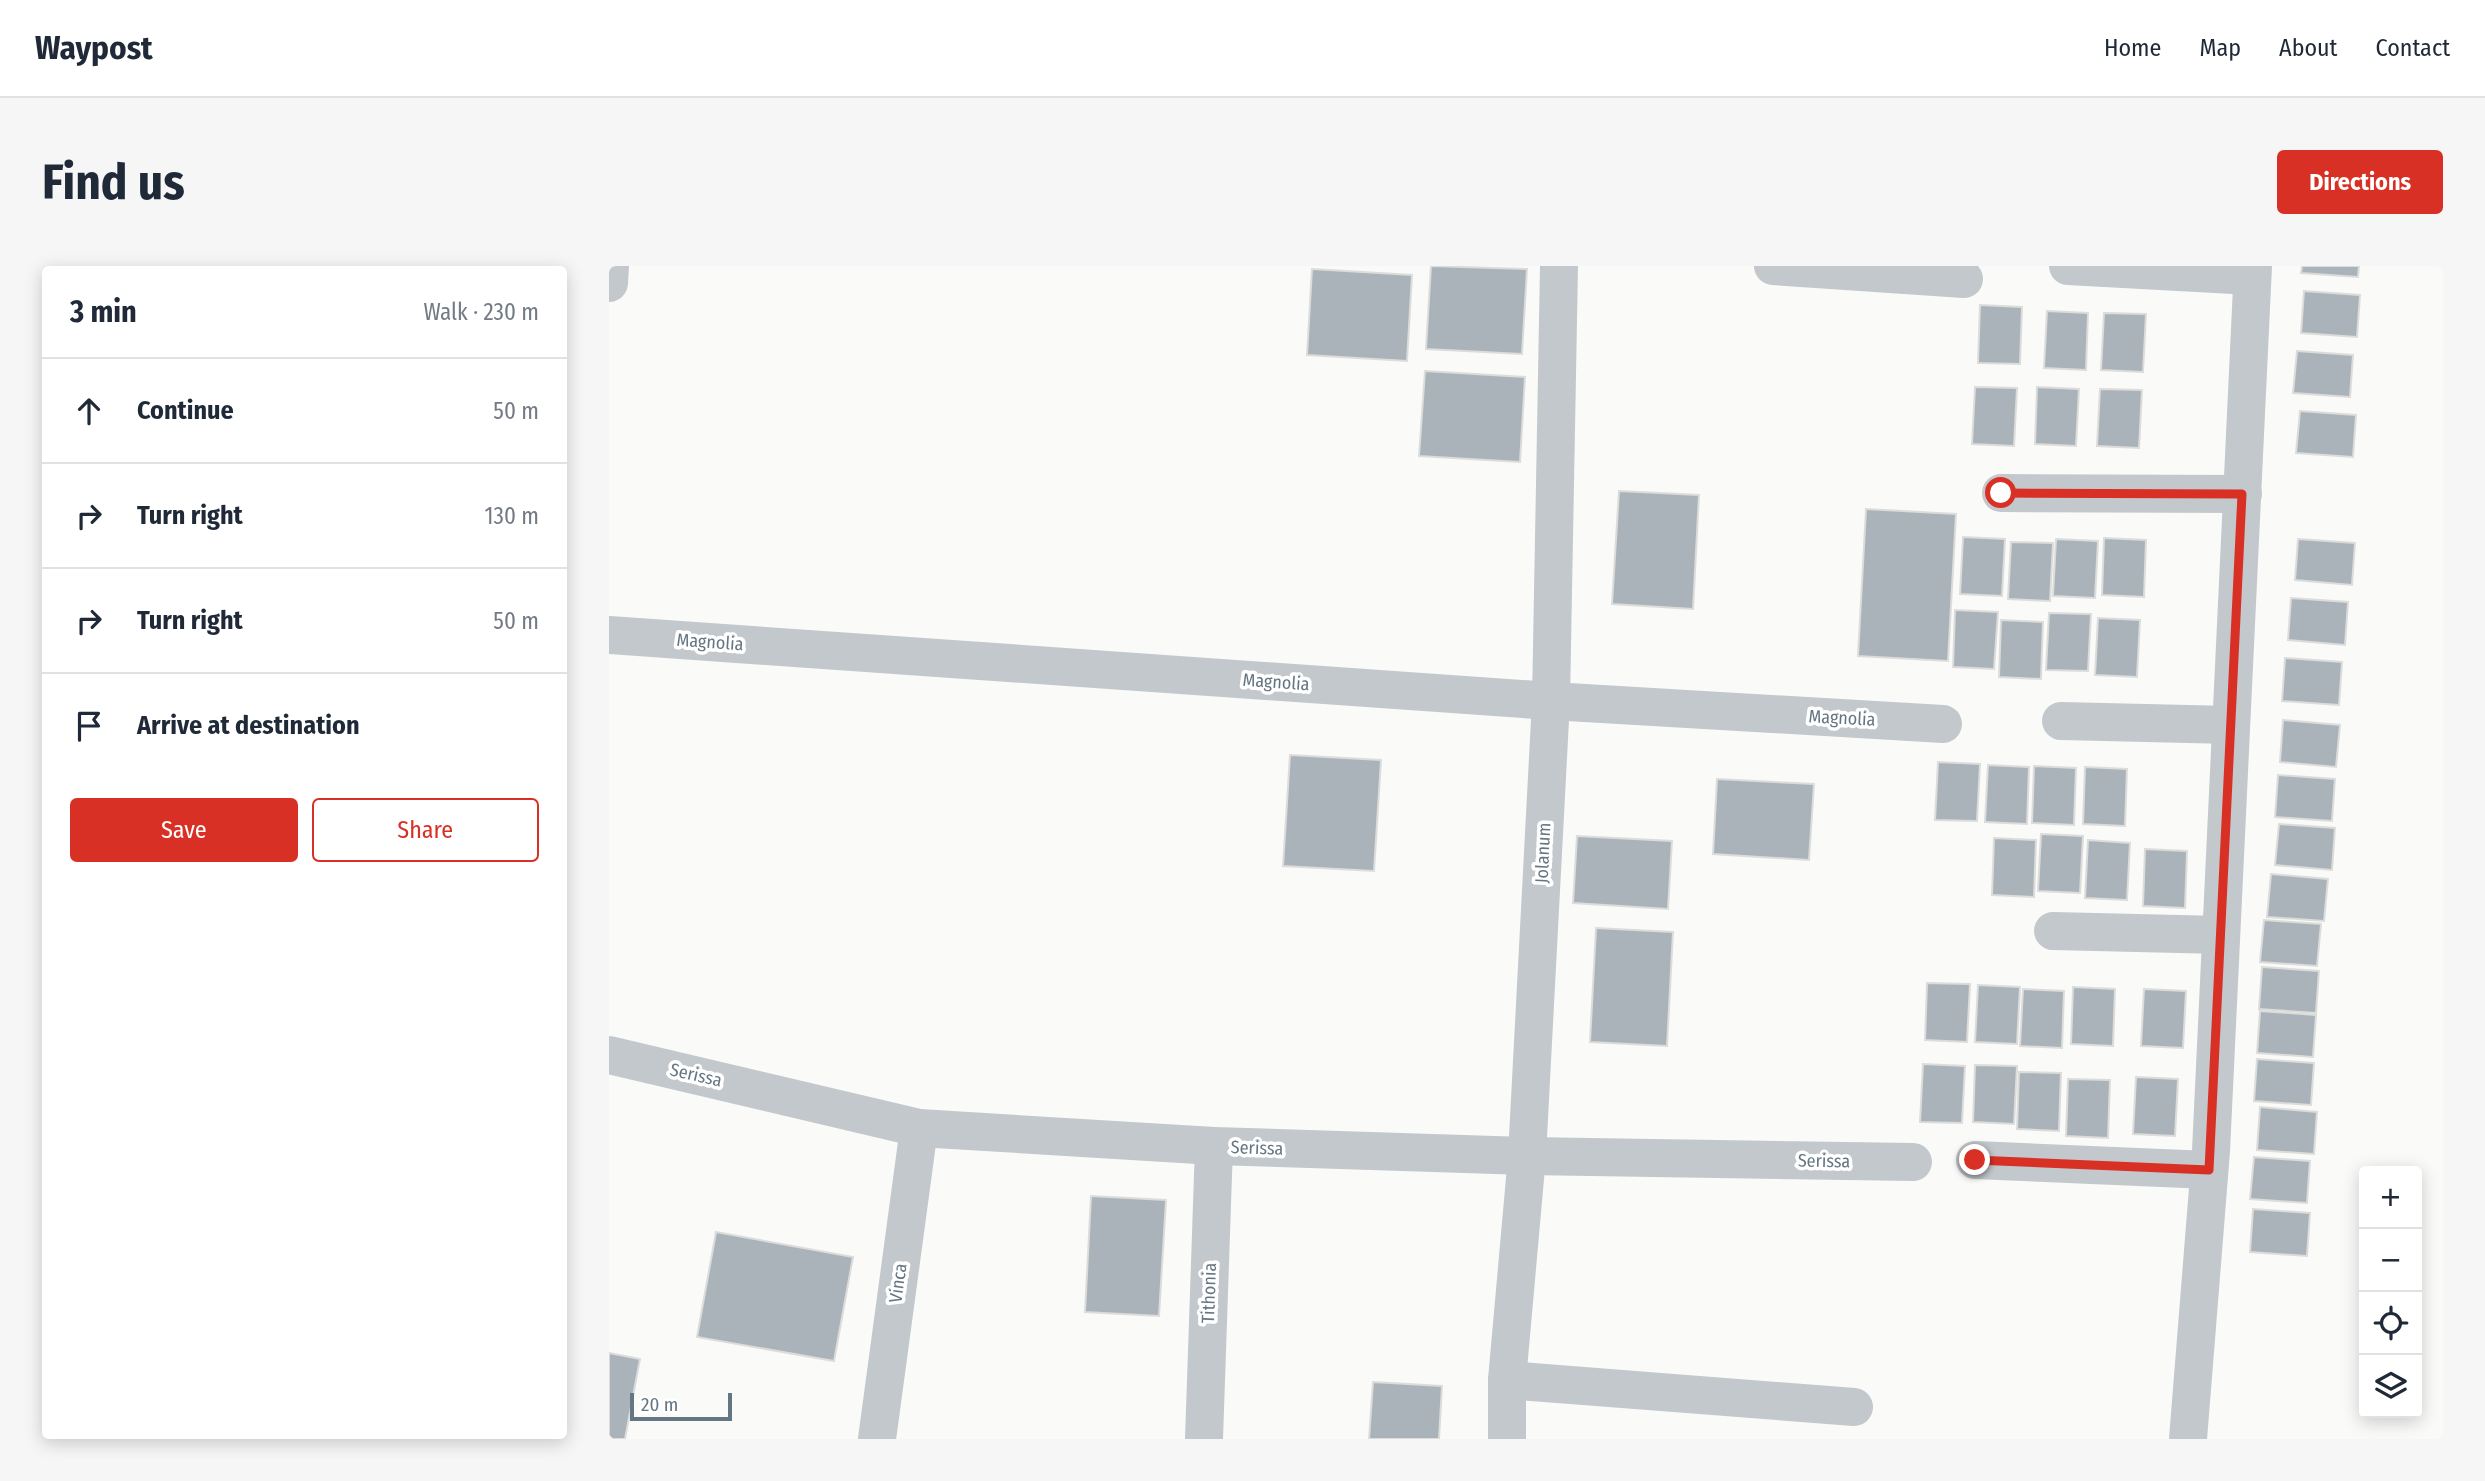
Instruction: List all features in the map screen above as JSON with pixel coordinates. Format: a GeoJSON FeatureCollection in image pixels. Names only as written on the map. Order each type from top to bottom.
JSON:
{"type":"FeatureCollection","features":[{"type":"Feature","properties":{"kind":"lane"},"geometry":{"type":"LineString","coordinates":[[609,283],[610,266]]}},
{"type":"Feature","properties":{"kind":"lane","name":"Jolanum"},"geometry":{"type":"LineString","coordinates":[[1507,1439],[1507,1380],[1527,1156],[1551,701],[1559,266]]}},
{"type":"Feature","properties":{"kind":"lane"},"geometry":{"type":"LineString","coordinates":[[1773,266],[1964,279]]}},
{"type":"Feature","properties":{"kind":"lane"},"geometry":{"type":"LineString","coordinates":[[2068,266],[2253,271],[2209,1170],[2188,1439]]}},
{"type":"Feature","properties":{"kind":"lane"},"geometry":{"type":"LineString","coordinates":[[2001,493],[2242,494]]}},
{"type":"Feature","properties":{"kind":"lane","name":"Magnolia"},"geometry":{"type":"LineString","coordinates":[[609,635],[1551,701],[1943,724]]}},
{"type":"Feature","properties":{"kind":"lane"},"geometry":{"type":"LineString","coordinates":[[2061,721],[2231,724]]}},
{"type":"Feature","properties":{"kind":"lane"},"geometry":{"type":"LineString","coordinates":[[2053,931],[2221,935]]}},
{"type":"Feature","properties":{"kind":"lane","name":"Serissa"},"geometry":{"type":"LineString","coordinates":[[609,1055],[919,1128],[1214,1146],[1527,1156],[1913,1162]]}},
{"type":"Feature","properties":{"kind":"lane","name":"Vinca"},"geometry":{"type":"LineString","coordinates":[[877,1439],[919,1128]]}},
{"type":"Feature","properties":{"kind":"lane","name":"Tithonia"},"geometry":{"type":"LineString","coordinates":[[1204,1439],[1214,1146]]}},
{"type":"Feature","properties":{"kind":"lane"},"geometry":{"type":"LineString","coordinates":[[1975,1160],[2209,1170]]}},
{"type":"Feature","properties":{"kind":"lane"},"geometry":{"type":"LineString","coordinates":[[1507,1380],[1854,1407]]}},
{"type":"Feature","properties":{"kind":"building"},"geometry":{"type":"Polygon","coordinates":[[[1431,266],[1527,269],[1522,354],[1426,349],[1431,266]]]}},
{"type":"Feature","properties":{"kind":"building"},"geometry":{"type":"Polygon","coordinates":[[[2302,266],[2359,266],[2358,277],[2301,273],[2302,266]]]}},
{"type":"Feature","properties":{"kind":"building"},"geometry":{"type":"Polygon","coordinates":[[[1312,269],[1412,275],[1407,361],[1307,355],[1312,269]]]}},
{"type":"Feature","properties":{"kind":"building"},"geometry":{"type":"Polygon","coordinates":[[[2304,291],[2360,295],[2357,337],[2301,333],[2304,291]]]}},
{"type":"Feature","properties":{"kind":"building"},"geometry":{"type":"Polygon","coordinates":[[[1980,305],[2022,307],[2020,364],[1978,363],[1980,305]]]}},
{"type":"Feature","properties":{"kind":"building"},"geometry":{"type":"Polygon","coordinates":[[[2047,311],[2088,313],[2086,370],[2044,368],[2047,311]]]}},
{"type":"Feature","properties":{"kind":"building"},"geometry":{"type":"Polygon","coordinates":[[[2104,313],[2146,314],[2143,372],[2101,370],[2104,313]]]}},
{"type":"Feature","properties":{"kind":"building"},"geometry":{"type":"Polygon","coordinates":[[[2297,351],[2353,355],[2350,397],[2293,393],[2297,351]]]}},
{"type":"Feature","properties":{"kind":"building"},"geometry":{"type":"Polygon","coordinates":[[[1425,371],[1525,377],[1520,462],[1419,456],[1425,371]]]}},
{"type":"Feature","properties":{"kind":"building"},"geometry":{"type":"Polygon","coordinates":[[[1975,387],[2017,388],[2014,446],[1972,444],[1975,387]]]}},
{"type":"Feature","properties":{"kind":"building"},"geometry":{"type":"Polygon","coordinates":[[[2037,387],[2079,389],[2076,446],[2035,444],[2037,387]]]}},
{"type":"Feature","properties":{"kind":"building"},"geometry":{"type":"Polygon","coordinates":[[[2100,389],[2142,390],[2139,448],[2097,446],[2100,389]]]}},
{"type":"Feature","properties":{"kind":"building"},"geometry":{"type":"Polygon","coordinates":[[[2300,411],[2356,415],[2353,457],[2296,453],[2300,411]]]}},
{"type":"Feature","properties":{"kind":"building"},"geometry":{"type":"Polygon","coordinates":[[[1619,491],[1699,495],[1693,609],[1612,604],[1619,491]]]}},
{"type":"Feature","properties":{"kind":"building"},"geometry":{"type":"Polygon","coordinates":[[[1866,509],[1956,514],[1948,661],[1858,656],[1866,509]]]}},
{"type":"Feature","properties":{"kind":"building"},"geometry":{"type":"Polygon","coordinates":[[[1963,537],[2005,539],[2002,596],[1960,594],[1963,537]]]}},
{"type":"Feature","properties":{"kind":"building"},"geometry":{"type":"Polygon","coordinates":[[[2104,538],[2146,540],[2144,597],[2102,595],[2104,538]]]}},
{"type":"Feature","properties":{"kind":"building"},"geometry":{"type":"Polygon","coordinates":[[[2056,539],[2098,541],[2095,598],[2053,596],[2056,539]]]}},
{"type":"Feature","properties":{"kind":"building"},"geometry":{"type":"Polygon","coordinates":[[[2298,539],[2355,543],[2352,585],[2295,580],[2298,539]]]}},
{"type":"Feature","properties":{"kind":"building"},"geometry":{"type":"Polygon","coordinates":[[[2011,542],[2053,543],[2050,601],[2008,599],[2011,542]]]}},
{"type":"Feature","properties":{"kind":"building"},"geometry":{"type":"Polygon","coordinates":[[[2291,598],[2348,602],[2345,645],[2288,640],[2291,598]]]}},
{"type":"Feature","properties":{"kind":"building"},"geometry":{"type":"Polygon","coordinates":[[[1955,610],[1998,612],[1994,669],[1953,667],[1955,610]]]}},
{"type":"Feature","properties":{"kind":"building"},"geometry":{"type":"Polygon","coordinates":[[[2049,613],[2091,614],[2088,671],[2046,670],[2049,613]]]}},
{"type":"Feature","properties":{"kind":"building"},"geometry":{"type":"Polygon","coordinates":[[[2098,618],[2140,620],[2137,677],[2095,675],[2098,618]]]}},
{"type":"Feature","properties":{"kind":"building"},"geometry":{"type":"Polygon","coordinates":[[[2001,620],[2043,622],[2041,679],[1999,677],[2001,620]]]}},
{"type":"Feature","properties":{"kind":"building"},"geometry":{"type":"Polygon","coordinates":[[[2285,658],[2342,662],[2339,705],[2282,701],[2285,658]]]}},
{"type":"Feature","properties":{"kind":"building"},"geometry":{"type":"Polygon","coordinates":[[[2283,720],[2340,725],[2336,767],[2280,762],[2283,720]]]}},
{"type":"Feature","properties":{"kind":"building"},"geometry":{"type":"Polygon","coordinates":[[[1290,755],[1381,760],[1374,871],[1283,866],[1290,755]]]}},
{"type":"Feature","properties":{"kind":"building"},"geometry":{"type":"Polygon","coordinates":[[[1938,762],[1980,764],[1977,821],[1935,820],[1938,762]]]}},
{"type":"Feature","properties":{"kind":"building"},"geometry":{"type":"Polygon","coordinates":[[[1988,765],[2029,767],[2027,824],[1985,822],[1988,765]]]}},
{"type":"Feature","properties":{"kind":"building"},"geometry":{"type":"Polygon","coordinates":[[[2034,766],[2076,768],[2074,825],[2032,823],[2034,766]]]}},
{"type":"Feature","properties":{"kind":"building"},"geometry":{"type":"Polygon","coordinates":[[[2085,767],[2127,769],[2125,826],[2083,824],[2085,767]]]}},
{"type":"Feature","properties":{"kind":"building"},"geometry":{"type":"Polygon","coordinates":[[[2278,775],[2335,779],[2332,821],[2275,817],[2278,775]]]}},
{"type":"Feature","properties":{"kind":"building"},"geometry":{"type":"Polygon","coordinates":[[[1717,779],[1814,784],[1809,860],[1713,854],[1717,779]]]}},
{"type":"Feature","properties":{"kind":"building"},"geometry":{"type":"Polygon","coordinates":[[[2279,824],[2335,828],[2332,870],[2275,865],[2279,824]]]}},
{"type":"Feature","properties":{"kind":"building"},"geometry":{"type":"Polygon","coordinates":[[[2041,834],[2083,836],[2080,893],[2038,891],[2041,834]]]}},
{"type":"Feature","properties":{"kind":"building"},"geometry":{"type":"Polygon","coordinates":[[[1577,836],[1672,841],[1668,909],[1573,903],[1577,836]]]}},
{"type":"Feature","properties":{"kind":"building"},"geometry":{"type":"Polygon","coordinates":[[[1994,838],[2036,840],[2034,897],[1992,895],[1994,838]]]}},
{"type":"Feature","properties":{"kind":"building"},"geometry":{"type":"Polygon","coordinates":[[[2088,840],[2130,843],[2127,900],[2085,898],[2088,840]]]}},
{"type":"Feature","properties":{"kind":"building"},"geometry":{"type":"Polygon","coordinates":[[[2145,849],[2187,851],[2185,908],[2143,906],[2145,849]]]}},
{"type":"Feature","properties":{"kind":"building"},"geometry":{"type":"Polygon","coordinates":[[[2271,874],[2328,879],[2324,921],[2267,917],[2271,874]]]}},
{"type":"Feature","properties":{"kind":"building"},"geometry":{"type":"Polygon","coordinates":[[[2264,920],[2321,924],[2317,966],[2260,962],[2264,920]]]}},
{"type":"Feature","properties":{"kind":"building"},"geometry":{"type":"Polygon","coordinates":[[[1596,928],[1673,932],[1667,1046],[1590,1042],[1596,928]]]}},
{"type":"Feature","properties":{"kind":"building"},"geometry":{"type":"Polygon","coordinates":[[[2262,967],[2319,971],[2316,1013],[2259,1009],[2262,967]]]}},
{"type":"Feature","properties":{"kind":"building"},"geometry":{"type":"Polygon","coordinates":[[[1927,983],[1970,984],[1967,1042],[1925,1040],[1927,983]]]}},
{"type":"Feature","properties":{"kind":"building"},"geometry":{"type":"Polygon","coordinates":[[[1978,985],[2020,987],[2017,1044],[1975,1042],[1978,985]]]}},
{"type":"Feature","properties":{"kind":"building"},"geometry":{"type":"Polygon","coordinates":[[[2073,987],[2115,989],[2113,1046],[2071,1044],[2073,987]]]}},
{"type":"Feature","properties":{"kind":"building"},"geometry":{"type":"Polygon","coordinates":[[[2023,989],[2064,991],[2062,1048],[2020,1046],[2023,989]]]}},
{"type":"Feature","properties":{"kind":"building"},"geometry":{"type":"Polygon","coordinates":[[[2144,989],[2186,991],[2183,1048],[2141,1046],[2144,989]]]}},
{"type":"Feature","properties":{"kind":"building"},"geometry":{"type":"Polygon","coordinates":[[[2260,1011],[2316,1015],[2313,1057],[2257,1053],[2260,1011]]]}},
{"type":"Feature","properties":{"kind":"building"},"geometry":{"type":"Polygon","coordinates":[[[2257,1059],[2314,1063],[2311,1105],[2254,1101],[2257,1059]]]}},
{"type":"Feature","properties":{"kind":"building"},"geometry":{"type":"Polygon","coordinates":[[[1923,1064],[1965,1066],[1962,1123],[1920,1122],[1923,1064]]]}},
{"type":"Feature","properties":{"kind":"building"},"geometry":{"type":"Polygon","coordinates":[[[1975,1065],[2017,1066],[2014,1124],[1973,1122],[1975,1065]]]}},
{"type":"Feature","properties":{"kind":"building"},"geometry":{"type":"Polygon","coordinates":[[[2019,1072],[2061,1073],[2059,1131],[2017,1129],[2019,1072]]]}},
{"type":"Feature","properties":{"kind":"building"},"geometry":{"type":"Polygon","coordinates":[[[2136,1077],[2178,1079],[2175,1136],[2133,1134],[2136,1077]]]}},
{"type":"Feature","properties":{"kind":"building"},"geometry":{"type":"Polygon","coordinates":[[[2068,1079],[2110,1080],[2108,1138],[2066,1136],[2068,1079]]]}},
{"type":"Feature","properties":{"kind":"building"},"geometry":{"type":"Polygon","coordinates":[[[2260,1107],[2317,1112],[2314,1154],[2257,1150],[2260,1107]]]}},
{"type":"Feature","properties":{"kind":"building"},"geometry":{"type":"Polygon","coordinates":[[[2254,1157],[2310,1161],[2307,1203],[2250,1199],[2254,1157]]]}},
{"type":"Feature","properties":{"kind":"building"},"geometry":{"type":"Polygon","coordinates":[[[1091,1196],[1166,1200],[1159,1316],[1085,1312],[1091,1196]]]}},
{"type":"Feature","properties":{"kind":"building"},"geometry":{"type":"Polygon","coordinates":[[[2253,1209],[2310,1213],[2307,1256],[2250,1252],[2253,1209]]]}},
{"type":"Feature","properties":{"kind":"building"},"geometry":{"type":"Polygon","coordinates":[[[716,1232],[853,1257],[834,1361],[697,1337],[716,1232]]]}},
{"type":"Feature","properties":{"kind":"building"},"geometry":{"type":"Polygon","coordinates":[[[609,1353],[640,1359],[625,1439],[609,1439],[609,1353]]]}},
{"type":"Feature","properties":{"kind":"building"},"geometry":{"type":"Polygon","coordinates":[[[1373,1382],[1442,1386],[1439,1439],[1369,1439],[1373,1382]]]}},
{"type":"Feature","properties":{"kind":"route"},"geometry":{"type":"LineString","coordinates":[[1975,1160],[2209,1170],[2242,494],[2001,493]]}}]}
